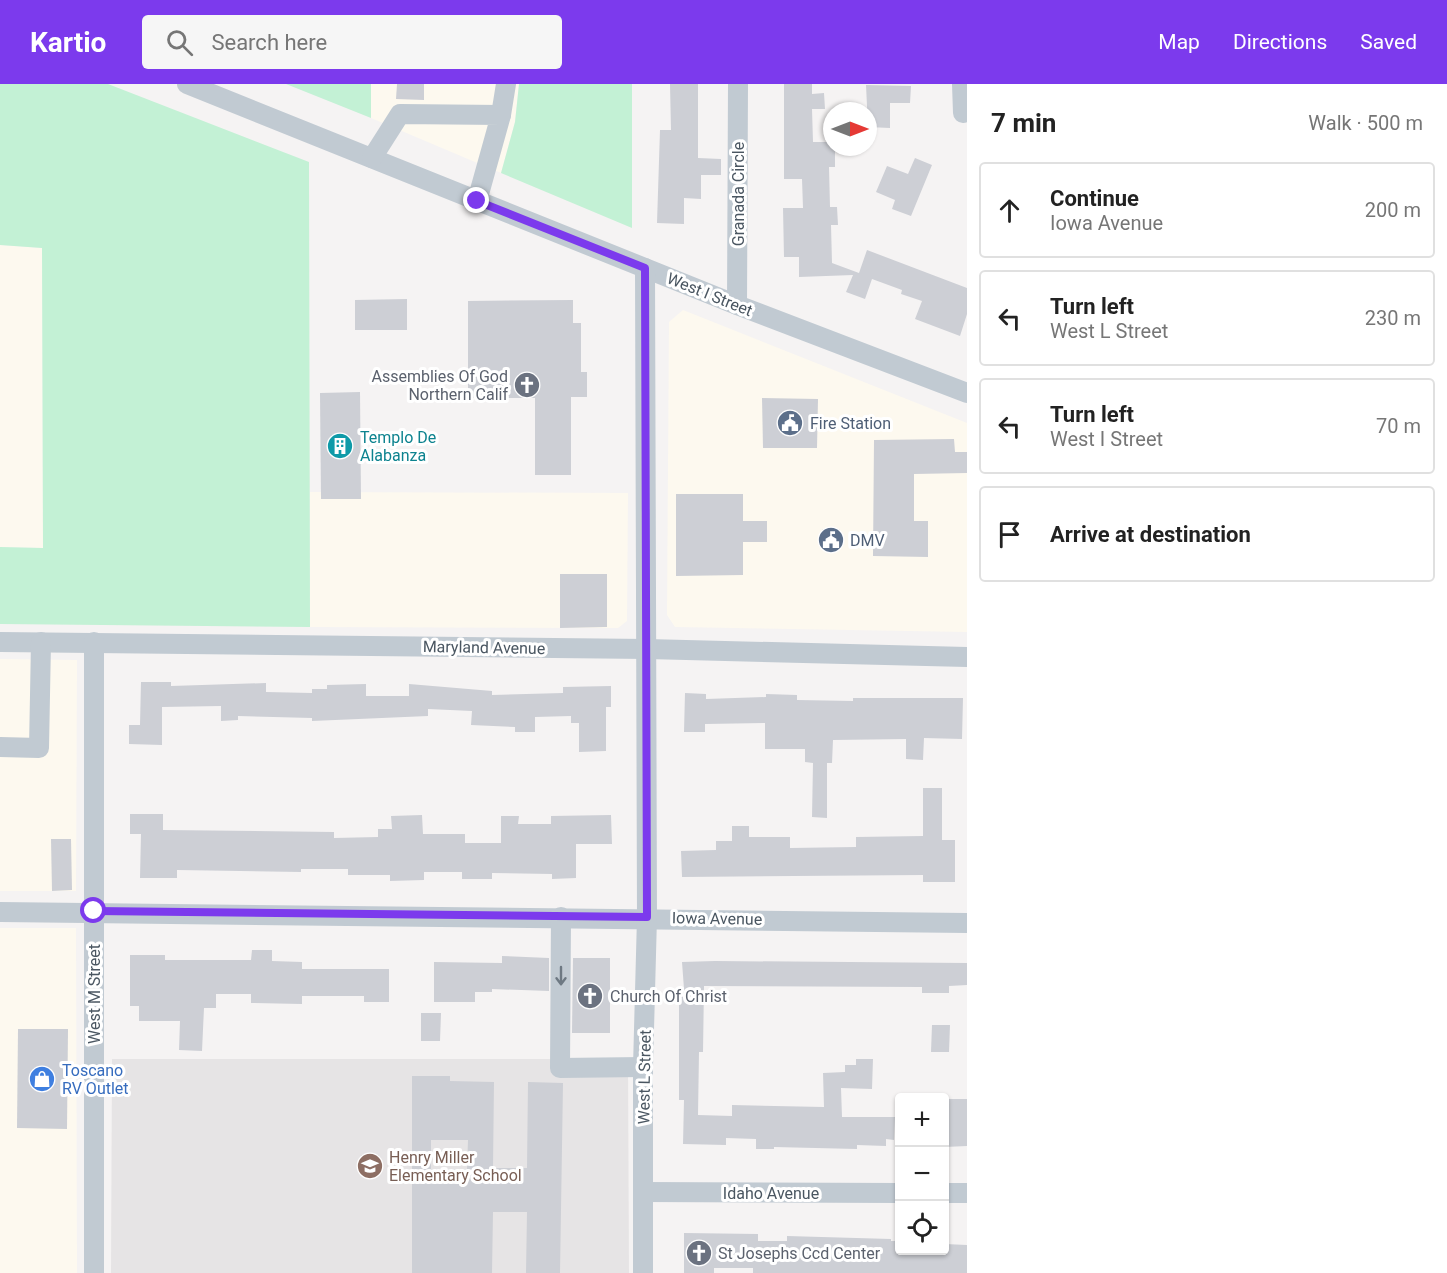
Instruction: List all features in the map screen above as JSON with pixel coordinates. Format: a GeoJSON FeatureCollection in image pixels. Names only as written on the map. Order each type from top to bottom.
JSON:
{"type":"FeatureCollection","features":[{"type":"Feature","properties":{"kind":"street","name":"West I Street"},"geometry":{"type":"LineString","coordinates":[[187,84],[737,305],[967,393]]}},
{"type":"Feature","properties":{"kind":"street"},"geometry":{"type":"LineString","coordinates":[[477,201],[501,115],[506,84]]}},
{"type":"Feature","properties":{"kind":"street","name":"Granada Circle"},"geometry":{"type":"LineString","coordinates":[[737,305],[738,84]]}},
{"type":"Feature","properties":{"kind":"street"},"geometry":{"type":"LineString","coordinates":[[962,84],[963,113]]}},
{"type":"Feature","properties":{"kind":"street"},"geometry":{"type":"LineString","coordinates":[[372,158],[400,114],[501,115]]}},
{"type":"Feature","properties":{"kind":"street","name":"West L Street"},"geometry":{"type":"LineString","coordinates":[[643,1273],[647,917],[645,268]]}},
{"type":"Feature","properties":{"kind":"street","name":"Maryland Avenue"},"geometry":{"type":"LineString","coordinates":[[0,642],[647,649],[967,657]]}},
{"type":"Feature","properties":{"kind":"street"},"geometry":{"type":"LineString","coordinates":[[0,747],[39,748],[41,642]]}},
{"type":"Feature","properties":{"kind":"street","name":"West M Street"},"geometry":{"type":"LineString","coordinates":[[94,642],[94,1273]]}},
{"type":"Feature","properties":{"kind":"street","name":"Iowa Avenue"},"geometry":{"type":"LineString","coordinates":[[0,912],[647,917],[967,923]]}},
{"type":"Feature","properties":{"kind":"street"},"geometry":{"type":"LineString","coordinates":[[561,917],[560,1068],[644,1067]]}},
{"type":"Feature","properties":{"kind":"street","name":"Idaho Avenue"},"geometry":{"type":"LineString","coordinates":[[643,1192],[895,1193]]}},
{"type":"Feature","properties":{"kind":"street"},"geometry":{"type":"LineString","coordinates":[[949,1193],[967,1193]]}},
{"type":"Feature","properties":{"kind":"shaded area"},"geometry":{"type":"Polygon","coordinates":[[[371,84],[519,84],[515,122],[501,173],[371,118],[371,84]]]}},
{"type":"Feature","properties":{"kind":"shaded area"},"geometry":{"type":"Polygon","coordinates":[[[0,245],[42,248],[43,548],[0,547],[0,245]]]}},
{"type":"Feature","properties":{"kind":"shaded area"},"geometry":{"type":"Polygon","coordinates":[[[683,310],[967,423],[967,632],[675,627],[667,615],[669,322],[683,310]]]}},
{"type":"Feature","properties":{"kind":"shaded area"},"geometry":{"type":"Polygon","coordinates":[[[310,492],[628,493],[627,621],[618,628],[310,627],[310,492]]]}},
{"type":"Feature","properties":{"kind":"shaded area"},"geometry":{"type":"Polygon","coordinates":[[[0,659],[77,660],[76,891],[0,891],[0,659]]]}},
{"type":"Feature","properties":{"kind":"shaded area"},"geometry":{"type":"Polygon","coordinates":[[[0,928],[76,928],[77,1273],[0,1273],[0,928]]]}},
{"type":"Feature","properties":{"kind":"shaded area","name":"Henry Miller Elementary School"},"geometry":{"type":"Polygon","coordinates":[[[112,1059],[628,1059],[629,1273],[111,1273],[112,1059]]]}},
{"type":"Feature","properties":{"kind":"green space"},"geometry":{"type":"Polygon","coordinates":[[[0,84],[108,84],[309,162],[310,627],[0,624],[0,547],[43,548],[42,248],[0,245],[0,84]]]}},
{"type":"Feature","properties":{"kind":"green space"},"geometry":{"type":"Polygon","coordinates":[[[286,84],[371,84],[371,118],[286,84]]]}},
{"type":"Feature","properties":{"kind":"green space"},"geometry":{"type":"Polygon","coordinates":[[[519,84],[632,84],[632,228],[501,173],[515,122],[519,84]]]}},
{"type":"Feature","properties":{"kind":"building"},"geometry":{"type":"Polygon","coordinates":[[[397,84],[424,84],[424,100],[396,99],[397,84]]]}},
{"type":"Feature","properties":{"kind":"building"},"geometry":{"type":"Polygon","coordinates":[[[670,84],[698,84],[698,158],[721,159],[721,175],[701,175],[701,199],[684,198],[684,224],[657,223],[660,130],[671,130],[670,84]]]}},
{"type":"Feature","properties":{"kind":"building"},"geometry":{"type":"Polygon","coordinates":[[[784,84],[812,84],[812,94],[824,93],[825,102],[823,109],[812,109],[813,142],[823,142],[823,156],[835,156],[835,167],[829,167],[830,207],[837,207],[838,225],[831,225],[832,263],[859,273],[867,250],[967,288],[967,314],[960,336],[915,319],[922,301],[901,294],[902,290],[872,279],[865,299],[846,292],[853,275],[799,277],[799,257],[784,257],[783,208],[803,208],[802,179],[784,179],[784,84]]]}},
{"type":"Feature","properties":{"kind":"building"},"geometry":{"type":"Polygon","coordinates":[[[866,85],[911,86],[910,103],[890,103],[890,128],[877,127],[877,102],[867,102],[866,85]]]}},
{"type":"Feature","properties":{"kind":"building"},"geometry":{"type":"Polygon","coordinates":[[[915,158],[932,165],[911,216],[892,209],[895,200],[876,192],[887,166],[908,174],[915,158]]]}},
{"type":"Feature","properties":{"kind":"building"},"geometry":{"type":"Polygon","coordinates":[[[407,299],[407,330],[355,330],[355,300],[407,299]]]}},
{"type":"Feature","properties":{"kind":"building","name":"Assemblies Of God Northern Calif"},"geometry":{"type":"Polygon","coordinates":[[[573,300],[573,323],[581,323],[581,372],[587,372],[587,397],[571,397],[571,475],[535,475],[535,398],[468,398],[468,301],[573,300]]]}},
{"type":"Feature","properties":{"kind":"building","name":"Templo De Alabanza"},"geometry":{"type":"Polygon","coordinates":[[[360,392],[361,499],[321,499],[320,393],[360,392]]]}},
{"type":"Feature","properties":{"kind":"building","name":"Fire Station"},"geometry":{"type":"Polygon","coordinates":[[[762,398],[818,399],[817,448],[763,448],[762,398]]]}},
{"type":"Feature","properties":{"kind":"building"},"geometry":{"type":"Polygon","coordinates":[[[954,439],[955,452],[967,452],[967,473],[914,474],[914,521],[928,521],[928,557],[873,556],[874,440],[954,439]]]}},
{"type":"Feature","properties":{"kind":"building"},"geometry":{"type":"Polygon","coordinates":[[[676,494],[743,494],[743,521],[767,521],[767,542],[743,542],[743,575],[676,576],[676,494]]]}},
{"type":"Feature","properties":{"kind":"building"},"geometry":{"type":"Polygon","coordinates":[[[560,574],[607,574],[607,627],[560,628],[560,574]]]}},
{"type":"Feature","properties":{"kind":"building"},"geometry":{"type":"Polygon","coordinates":[[[141,682],[171,682],[171,686],[266,683],[266,692],[312,693],[312,689],[327,689],[327,685],[366,684],[366,696],[409,696],[409,684],[492,691],[492,695],[563,693],[563,687],[611,686],[611,707],[606,707],[606,751],[579,752],[579,723],[571,723],[571,716],[535,717],[535,732],[515,732],[515,727],[471,725],[472,711],[428,709],[428,716],[312,721],[312,718],[238,716],[238,720],[221,721],[221,706],[162,707],[162,745],[129,744],[129,725],[140,725],[141,682]]]}},
{"type":"Feature","properties":{"kind":"building"},"geometry":{"type":"Polygon","coordinates":[[[685,693],[706,694],[706,699],[766,697],[766,694],[797,695],[797,700],[963,698],[962,739],[924,738],[923,760],[906,759],[906,739],[833,740],[832,763],[827,763],[827,818],[812,817],[813,763],[805,762],[805,749],[765,749],[765,723],[705,724],[705,732],[684,732],[685,693]]]}},
{"type":"Feature","properties":{"kind":"building"},"geometry":{"type":"Polygon","coordinates":[[[923,788],[942,788],[942,840],[955,840],[955,882],[923,882],[923,875],[682,877],[681,851],[716,850],[716,841],[732,841],[732,826],[749,826],[749,837],[790,837],[790,848],[856,847],[856,837],[923,836],[923,788]]]}},
{"type":"Feature","properties":{"kind":"building"},"geometry":{"type":"Polygon","coordinates":[[[130,814],[163,814],[163,830],[334,832],[334,838],[378,837],[378,829],[392,829],[391,816],[422,815],[423,834],[465,834],[465,843],[501,843],[501,816],[519,816],[518,824],[551,824],[551,816],[611,815],[612,844],[576,844],[576,878],[552,879],[552,874],[492,873],[492,879],[462,879],[462,872],[424,872],[424,880],[390,881],[390,875],[348,875],[348,869],[301,869],[301,872],[177,870],[177,878],[140,878],[141,834],[130,834],[130,814]]]}},
{"type":"Feature","properties":{"kind":"building"},"geometry":{"type":"Polygon","coordinates":[[[51,839],[71,839],[72,890],[52,891],[51,839]]]}},
{"type":"Feature","properties":{"kind":"building"},"geometry":{"type":"Polygon","coordinates":[[[252,950],[272,950],[272,961],[302,962],[302,969],[389,969],[389,1002],[364,1002],[364,996],[302,996],[302,1004],[251,1003],[251,994],[216,994],[216,1008],[204,1008],[202,1051],[179,1050],[180,1021],[139,1021],[139,1006],[130,1006],[130,955],[165,955],[165,960],[251,960],[252,950]]]}},
{"type":"Feature","properties":{"kind":"building"},"geometry":{"type":"Polygon","coordinates":[[[502,956],[549,958],[549,991],[492,989],[492,992],[475,992],[475,1002],[434,1002],[434,962],[502,963],[502,956]]]}},
{"type":"Feature","properties":{"kind":"building","name":"Church Of Christ"},"geometry":{"type":"Polygon","coordinates":[[[573,958],[610,958],[610,1033],[572,1033],[573,958]]]}},
{"type":"Feature","properties":{"kind":"building"},"geometry":{"type":"Polygon","coordinates":[[[682,962],[967,963],[967,985],[949,986],[949,993],[922,993],[922,987],[704,986],[703,1052],[699,1052],[698,1115],[732,1116],[732,1105],[824,1107],[823,1073],[845,1072],[845,1065],[856,1065],[856,1059],[873,1059],[872,1089],[841,1088],[842,1117],[895,1117],[894,1140],[886,1139],[886,1146],[857,1145],[857,1149],[774,1147],[774,1149],[756,1149],[756,1139],[726,1138],[726,1145],[683,1144],[684,1100],[679,1100],[679,989],[684,989],[682,962]]]}},
{"type":"Feature","properties":{"kind":"building"},"geometry":{"type":"Polygon","coordinates":[[[421,1013],[441,1013],[440,1041],[421,1041],[421,1013]]]}},
{"type":"Feature","properties":{"kind":"building"},"geometry":{"type":"Polygon","coordinates":[[[932,1025],[950,1025],[949,1052],[931,1052],[932,1025]]]}},
{"type":"Feature","properties":{"kind":"building","name":"Toscano RV Outlet"},"geometry":{"type":"Polygon","coordinates":[[[18,1029],[68,1029],[67,1129],[17,1128],[18,1029]]]}},
{"type":"Feature","properties":{"kind":"building"},"geometry":{"type":"Polygon","coordinates":[[[412,1076],[450,1076],[450,1081],[494,1082],[493,1168],[527,1168],[528,1082],[563,1083],[560,1273],[526,1273],[527,1212],[493,1212],[492,1273],[412,1273],[412,1076]],[[431,1140],[431,1169],[467,1169],[468,1140],[431,1140]]]}},
{"type":"Feature","properties":{"kind":"building"},"geometry":{"type":"Polygon","coordinates":[[[949,1099],[967,1099],[967,1146],[949,1147],[949,1099]]]}},
{"type":"Feature","properties":{"kind":"building"},"geometry":{"type":"Polygon","coordinates":[[[684,1233],[758,1234],[758,1241],[787,1241],[787,1236],[891,1239],[895,1241],[895,1255],[949,1255],[949,1244],[967,1245],[967,1273],[753,1273],[753,1268],[714,1268],[714,1273],[684,1273],[684,1233]]]}},
{"type":"Feature","properties":{"kind":"place","name":"Assemblies Of God Northern Calif"},"geometry":{"type":"Point","coordinates":[527,385]}},
{"type":"Feature","properties":{"kind":"place","name":"Fire Station"},"geometry":{"type":"Point","coordinates":[790,423]}},
{"type":"Feature","properties":{"kind":"place","name":"Templo De Alabanza"},"geometry":{"type":"Point","coordinates":[340,446]}},
{"type":"Feature","properties":{"kind":"place","name":"DMV"},"geometry":{"type":"Point","coordinates":[831,540]}},
{"type":"Feature","properties":{"kind":"place","name":"Church Of Christ"},"geometry":{"type":"Point","coordinates":[590,996]}},
{"type":"Feature","properties":{"kind":"place","name":"Toscano RV Outlet"},"geometry":{"type":"Point","coordinates":[42,1079]}},
{"type":"Feature","properties":{"kind":"place","name":"Henry Miller Elementary School"},"geometry":{"type":"Point","coordinates":[370,1166]}},
{"type":"Feature","properties":{"kind":"place","name":"St Josephs Ccd Center"},"geometry":{"type":"Point","coordinates":[699,1253]}},
{"type":"Feature","properties":{"kind":"route"},"geometry":{"type":"LineString","coordinates":[[94,911],[647,917],[645,268],[477,201]]}}]}
